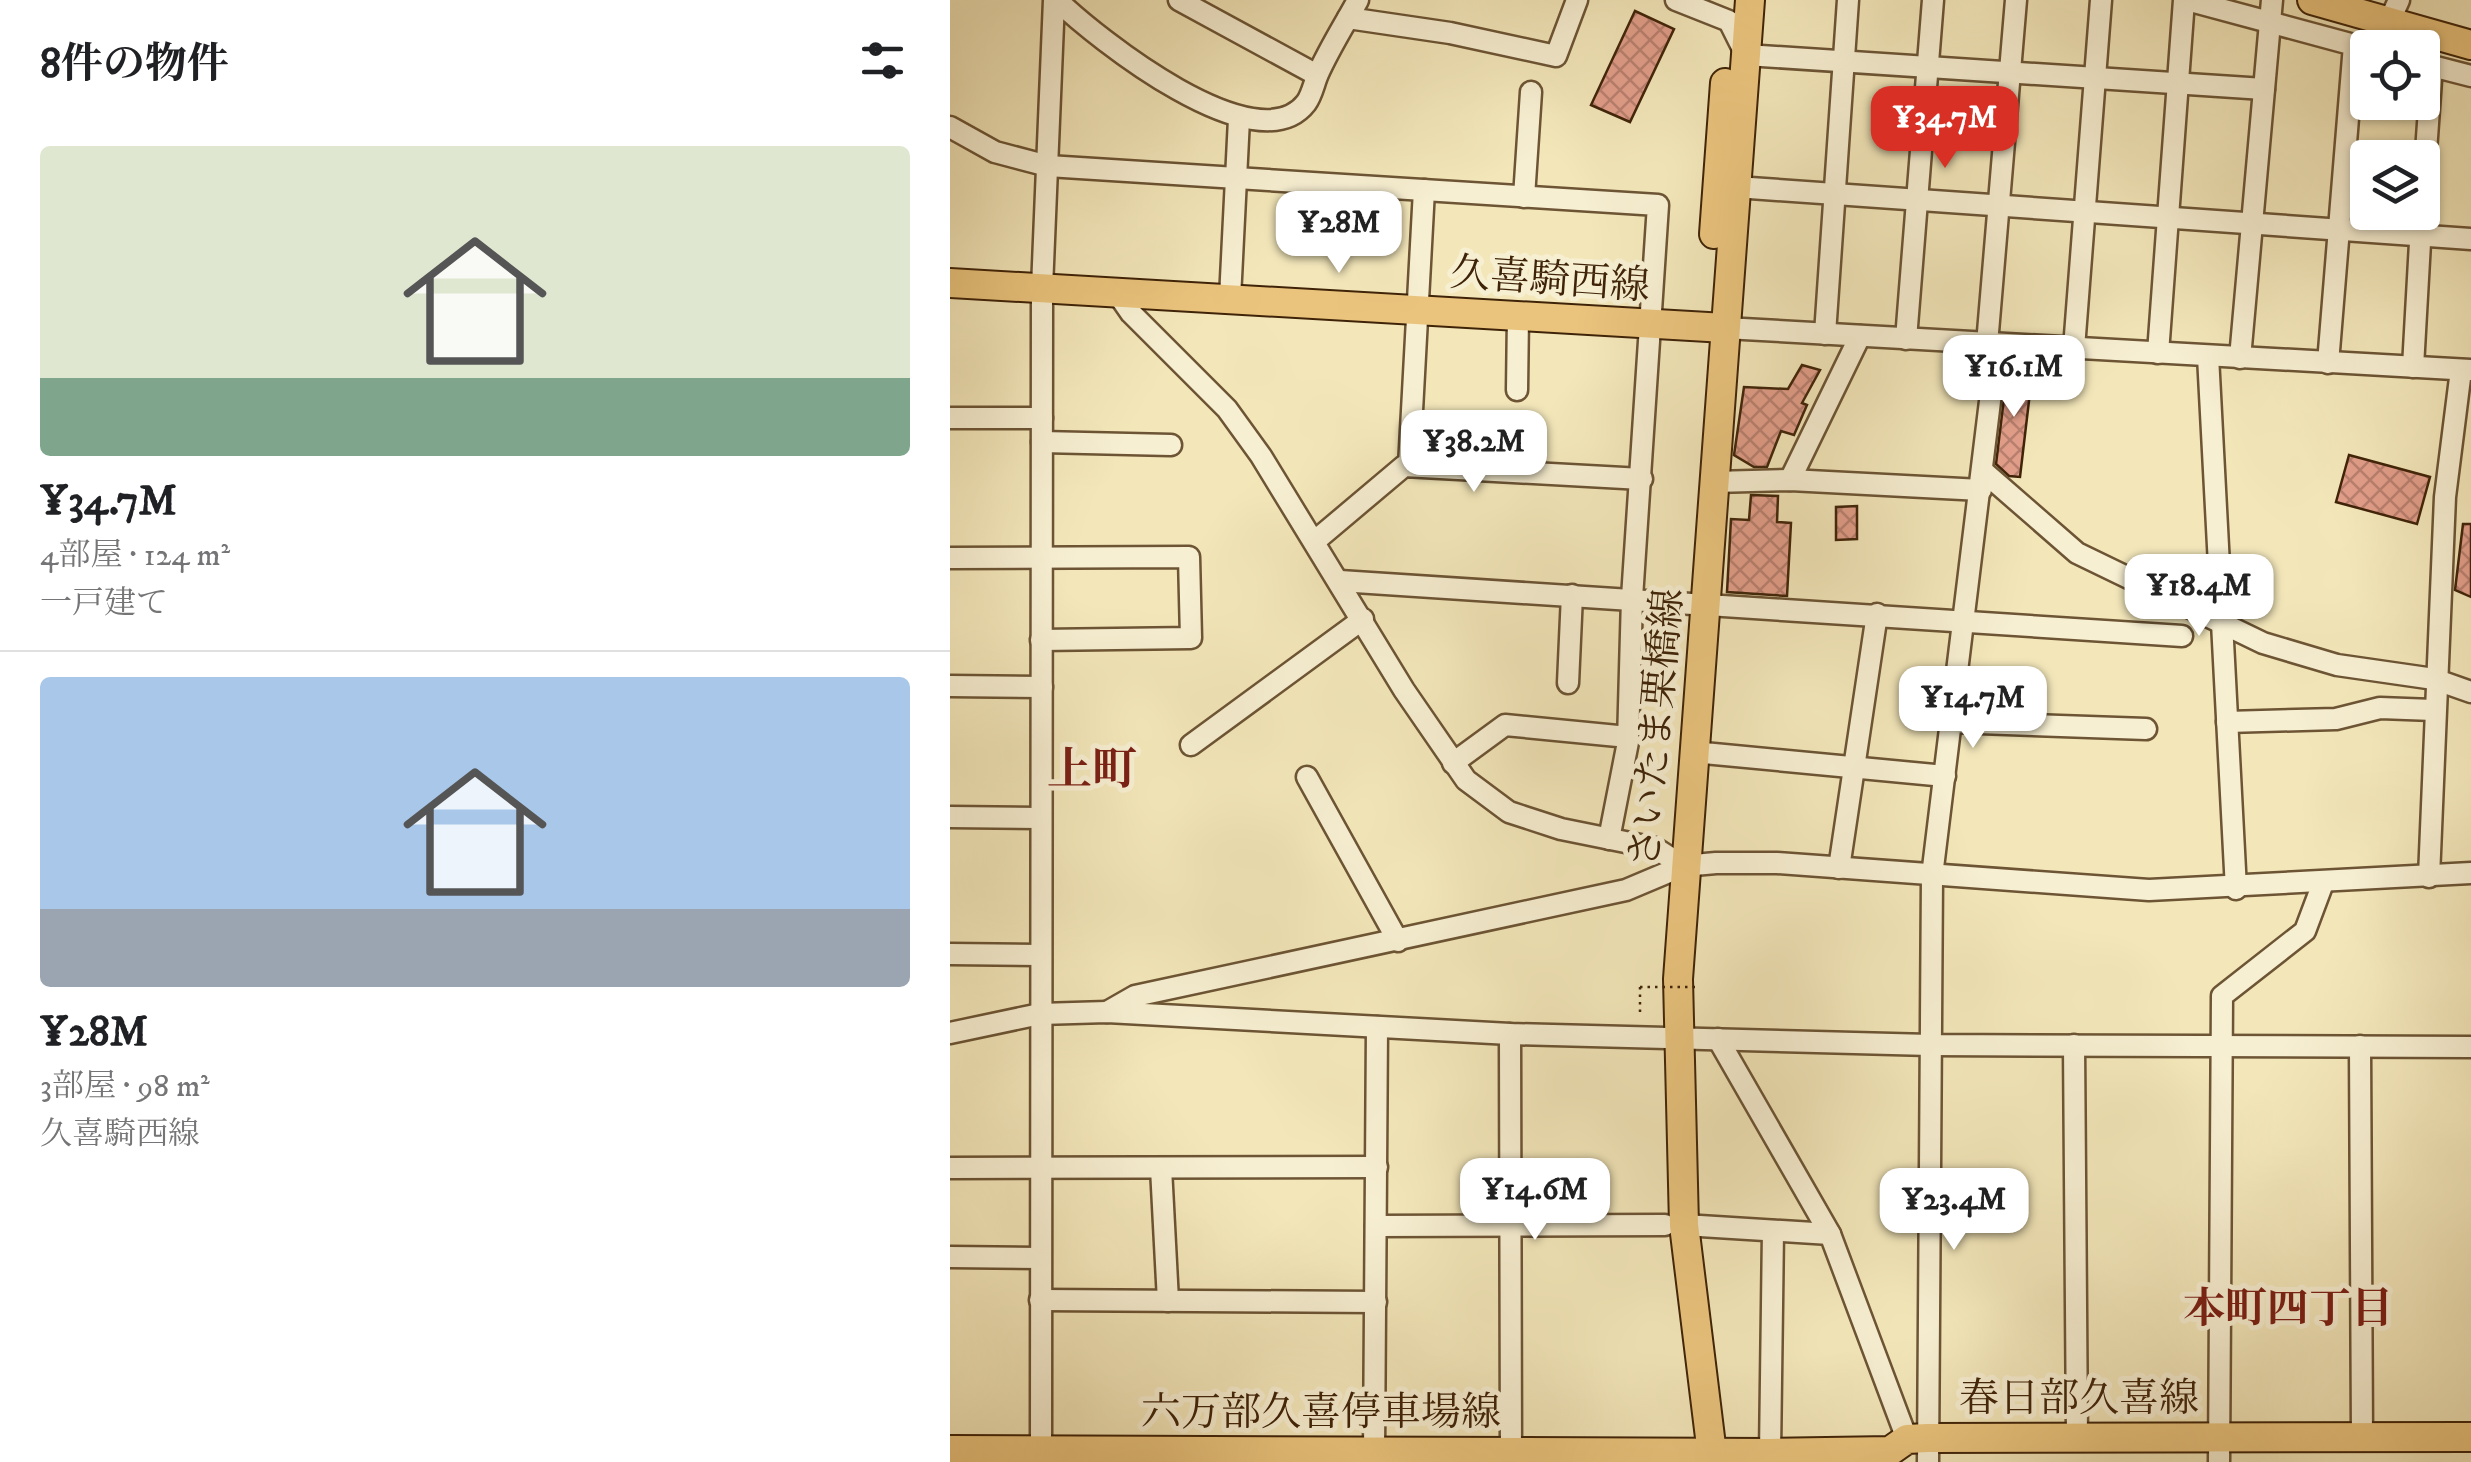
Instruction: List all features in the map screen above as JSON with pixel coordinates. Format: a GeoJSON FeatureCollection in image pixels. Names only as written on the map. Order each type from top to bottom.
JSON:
{"type":"FeatureCollection","features":[{"type":"Feature","properties":{"kind":"main road","name":"さいたま栗橋線"},"geometry":{"type":"LineString","coordinates":[[1673,866],[1693,752],[1696,604],[1714,482],[1716,328],[1736,188],[1750,0]]}},
{"type":"Feature","properties":{"kind":"main road"},"geometry":{"type":"LineString","coordinates":[[2312,0],[2394,11],[2471,44]]}},
{"type":"Feature","properties":{"kind":"main road","name":"さいたま栗橋線"},"geometry":{"type":"LineString","coordinates":[[1702,1457],[1674,1225],[1659,1030],[1716,328],[1730,11]]}},
{"type":"Feature","properties":{"kind":"main road","name":"久喜騎西線"},"geometry":{"type":"LineString","coordinates":[[950,283],[1716,328]]}},
{"type":"Feature","properties":{"kind":"main road","name":"春日部久喜線"},"geometry":{"type":"LineString","coordinates":[[1702,1457],[1770,1452],[1890,1452],[1921,1446],[2077,1438],[2219,1449],[2362,1437],[2471,1436]]}},
{"type":"Feature","properties":{"kind":"main road","name":"六万部久喜停車場線"},"geometry":{"type":"LineString","coordinates":[[950,1450],[1153,1456],[1374,1452],[1702,1457]]}},
{"type":"Feature","properties":{"kind":"street"},"geometry":{"type":"LineString","coordinates":[[1041,1450],[1042,288],[1056,0],[1082,10],[1136,64],[1239,119],[1274,120],[1306,104],[1348,7],[1556,56],[1577,0]]}},
{"type":"Feature","properties":{"kind":"street"},"geometry":{"type":"LineString","coordinates":[[1179,0],[1318,75]]}},
{"type":"Feature","properties":{"kind":"street"},"geometry":{"type":"LineString","coordinates":[[1676,0],[1730,11],[1746,54],[2264,89]]}},
{"type":"Feature","properties":{"kind":"street"},"geometry":{"type":"LineString","coordinates":[[1826,334],[1832,194],[1848,0]]}},
{"type":"Feature","properties":{"kind":"street"},"geometry":{"type":"LineString","coordinates":[[1906,339],[1933,0]]}},
{"type":"Feature","properties":{"kind":"street"},"geometry":{"type":"LineString","coordinates":[[1921,1446],[1932,876],[1982,482],[2016,0]]}},
{"type":"Feature","properties":{"kind":"street"},"geometry":{"type":"LineString","coordinates":[[2074,348],[2102,0]]}},
{"type":"Feature","properties":{"kind":"street"},"geometry":{"type":"LineString","coordinates":[[2158,353],[2186,0],[2270,26],[2354,45],[2328,363]]}},
{"type":"Feature","properties":{"kind":"street"},"geometry":{"type":"LineString","coordinates":[[2240,358],[2272,0]]}},
{"type":"Feature","properties":{"kind":"street"},"geometry":{"type":"LineString","coordinates":[[2427,140],[2432,66],[2471,76]]}},
{"type":"Feature","properties":{"kind":"street"},"geometry":{"type":"LineString","coordinates":[[1524,197],[1532,92]]}},
{"type":"Feature","properties":{"kind":"street"},"geometry":{"type":"LineString","coordinates":[[1230,298],[1239,119]]}},
{"type":"Feature","properties":{"kind":"street"},"geometry":{"type":"LineString","coordinates":[[950,127],[996,152],[1048,166],[1658,205],[1632,598],[1628,737],[1610,839]]}},
{"type":"Feature","properties":{"kind":"street"},"geometry":{"type":"LineString","coordinates":[[1736,188],[2471,239]]}},
{"type":"Feature","properties":{"kind":"street"},"geometry":{"type":"LineString","coordinates":[[1408,466],[1424,190]]}},
{"type":"Feature","properties":{"kind":"street"},"geometry":{"type":"LineString","coordinates":[[2412,368],[2421,230]]}},
{"type":"Feature","properties":{"kind":"street"},"geometry":{"type":"LineString","coordinates":[[1115,290],[1131,313],[1226,409],[1315,541],[1453,763],[1482,794],[1508,812],[1655,848],[1673,866]]}},
{"type":"Feature","properties":{"kind":"street"},"geometry":{"type":"LineString","coordinates":[[1517,390],[1518,316]]}},
{"type":"Feature","properties":{"kind":"street"},"geometry":{"type":"LineString","coordinates":[[1716,328],[2466,370],[2464,411],[2444,497],[2429,877]]}},
{"type":"Feature","properties":{"kind":"street"},"geometry":{"type":"LineString","coordinates":[[1790,480],[1860,336]]}},
{"type":"Feature","properties":{"kind":"street"},"geometry":{"type":"LineString","coordinates":[[2208,356],[2236,888]]}},
{"type":"Feature","properties":{"kind":"street"},"geometry":{"type":"LineString","coordinates":[[950,418],[1042,418]]}},
{"type":"Feature","properties":{"kind":"street"},"geometry":{"type":"LineString","coordinates":[[1042,442],[1171,445]]}},
{"type":"Feature","properties":{"kind":"street"},"geometry":{"type":"LineString","coordinates":[[1315,541],[1408,466],[1642,479]]}},
{"type":"Feature","properties":{"kind":"street"},"geometry":{"type":"LineString","coordinates":[[1714,482],[1982,482],[2077,553],[2263,643],[2337,665],[2434,678],[2471,692]]}},
{"type":"Feature","properties":{"kind":"street"},"geometry":{"type":"LineString","coordinates":[[950,558],[1189,557],[1191,638],[1041,640]]}},
{"type":"Feature","properties":{"kind":"street"},"geometry":{"type":"LineString","coordinates":[[1340,580],[2182,636]]}},
{"type":"Feature","properties":{"kind":"street"},"geometry":{"type":"LineString","coordinates":[[1568,683],[1572,594]]}},
{"type":"Feature","properties":{"kind":"street"},"geometry":{"type":"LineString","coordinates":[[1839,868],[1877,614]]}},
{"type":"Feature","properties":{"kind":"street"},"geometry":{"type":"LineString","coordinates":[[1191,745],[1362,619]]}},
{"type":"Feature","properties":{"kind":"street"},"geometry":{"type":"LineString","coordinates":[[950,686],[1042,687]]}},
{"type":"Feature","properties":{"kind":"street"},"geometry":{"type":"LineString","coordinates":[[2228,722],[2336,720],[2380,708],[2433,710]]}},
{"type":"Feature","properties":{"kind":"street"},"geometry":{"type":"LineString","coordinates":[[1951,722],[2146,728]]}},
{"type":"Feature","properties":{"kind":"street"},"geometry":{"type":"LineString","coordinates":[[1453,763],[1505,725],[1628,737]]}},
{"type":"Feature","properties":{"kind":"street"},"geometry":{"type":"LineString","coordinates":[[1693,752],[1945,776]]}},
{"type":"Feature","properties":{"kind":"street"},"geometry":{"type":"LineString","coordinates":[[1306,776],[1398,941]]}},
{"type":"Feature","properties":{"kind":"street"},"geometry":{"type":"LineString","coordinates":[[950,817],[1040,818]]}},
{"type":"Feature","properties":{"kind":"street"},"geometry":{"type":"LineString","coordinates":[[1108,1012],[1135,996],[1626,890],[1673,866],[1777,863],[2149,890],[2471,873]]}},
{"type":"Feature","properties":{"kind":"street"},"geometry":{"type":"LineString","coordinates":[[2219,1449],[2222,996],[2306,931],[2323,883]]}},
{"type":"Feature","properties":{"kind":"street"},"geometry":{"type":"LineString","coordinates":[[950,954],[1040,955]]}},
{"type":"Feature","properties":{"kind":"street"},"geometry":{"type":"LineString","coordinates":[[950,1032],[1040,1014],[1108,1012],[1510,1034],[1659,1030],[1718,1039],[1930,1045],[2471,1047]]}},
{"type":"Feature","properties":{"kind":"street"},"geometry":{"type":"LineString","coordinates":[[1374,1452],[1377,1027]]}},
{"type":"Feature","properties":{"kind":"street"},"geometry":{"type":"LineString","coordinates":[[1510,1034],[1511,1457]]}},
{"type":"Feature","properties":{"kind":"street"},"geometry":{"type":"LineString","coordinates":[[1718,1039],[1830,1234],[1921,1446]]}},
{"type":"Feature","properties":{"kind":"street"},"geometry":{"type":"LineString","coordinates":[[2074,1045],[2077,1438]]}},
{"type":"Feature","properties":{"kind":"street"},"geometry":{"type":"LineString","coordinates":[[2360,1046],[2362,1437]]}},
{"type":"Feature","properties":{"kind":"street"},"geometry":{"type":"LineString","coordinates":[[950,1168],[1376,1167]]}},
{"type":"Feature","properties":{"kind":"street"},"geometry":{"type":"LineString","coordinates":[[1162,1168],[1168,1301]]}},
{"type":"Feature","properties":{"kind":"street"},"geometry":{"type":"LineString","coordinates":[[1376,1226],[1674,1225],[1830,1234]]}},
{"type":"Feature","properties":{"kind":"street"},"geometry":{"type":"LineString","coordinates":[[1770,1452],[1772,1231]]}},
{"type":"Feature","properties":{"kind":"street"},"geometry":{"type":"LineString","coordinates":[[950,1257],[1040,1258]]}},
{"type":"Feature","properties":{"kind":"street"},"geometry":{"type":"LineString","coordinates":[[1040,1300],[1376,1302]]}},
{"type":"Feature","properties":{"kind":"path"},"geometry":{"type":"LineString","coordinates":[[1659,1030],[1640,988],[1700,987]]}},
{"type":"Feature","properties":{"kind":"building"},"geometry":{"type":"Polygon","coordinates":[[[1635,11],[1674,29],[1630,122],[1591,105],[1635,11]]]}},
{"type":"Feature","properties":{"kind":"building"},"geometry":{"type":"Polygon","coordinates":[[[1802,365],[1820,370],[1802,403],[1807,405],[1794,435],[1781,431],[1767,467],[1754,467],[1734,455],[1744,387],[1788,389],[1802,365]]]}},
{"type":"Feature","properties":{"kind":"building"},"geometry":{"type":"Polygon","coordinates":[[[2008,365],[2033,367],[2020,477],[2009,476],[1996,464],[2008,365]]]}},
{"type":"Feature","properties":{"kind":"building"},"geometry":{"type":"Polygon","coordinates":[[[2349,455],[2430,477],[2417,524],[2336,502],[2349,455]]]}},
{"type":"Feature","properties":{"kind":"building"},"geometry":{"type":"Polygon","coordinates":[[[1751,495],[1778,496],[1777,522],[1791,523],[1787,596],[1727,592],[1731,519],[1749,520],[1751,495]]]}},
{"type":"Feature","properties":{"kind":"building"},"geometry":{"type":"Polygon","coordinates":[[[1857,506],[1857,539],[1836,540],[1836,507],[1857,506]]]}},
{"type":"Feature","properties":{"kind":"building"},"geometry":{"type":"Polygon","coordinates":[[[2463,524],[2471,524],[2471,597],[2455,590],[2463,524]]]}},
{"type":"Feature","properties":{"kind":"district","name":"上町"},"geometry":{"type":"Point","coordinates":[1092,768]}},
{"type":"Feature","properties":{"kind":"district","name":"本町四丁目"},"geometry":{"type":"Point","coordinates":[2288,1307]}}]}
